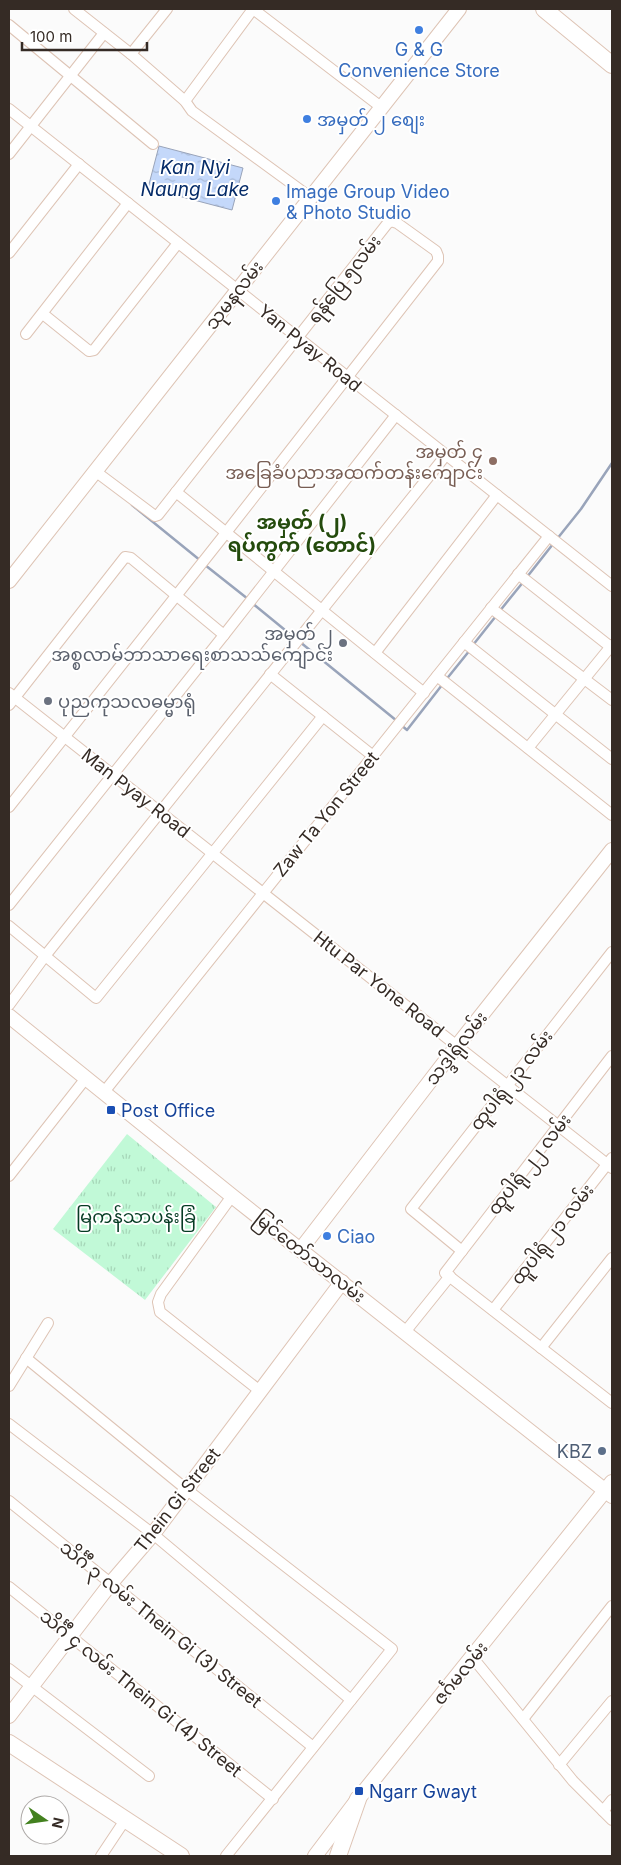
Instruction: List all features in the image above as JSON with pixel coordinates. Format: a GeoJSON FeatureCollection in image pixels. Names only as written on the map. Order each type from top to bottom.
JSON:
{"type":"FeatureCollection","features":[{"type":"Feature","properties":{"kind":"main road"},"geometry":{"type":"LineString","coordinates":[[544,9],[612,65]]}},
{"type":"Feature","properties":{"kind":"main road"},"geometry":{"type":"LineString","coordinates":[[9,1743],[181,1856]]}},
{"type":"Feature","properties":{"kind":"main road"},"geometry":{"type":"LineString","coordinates":[[338,1856],[358,1798]]}},
{"type":"Feature","properties":{"kind":"street"},"geometry":{"type":"LineString","coordinates":[[131,54],[167,9]]}},
{"type":"Feature","properties":{"kind":"street"},"geometry":{"type":"LineString","coordinates":[[185,101],[253,9],[381,107]]}},
{"type":"Feature","properties":{"kind":"street","name":"သုမနလမ်း"},"geometry":{"type":"LineString","coordinates":[[9,581],[459,9]]}},
{"type":"Feature","properties":{"kind":"street"},"geometry":{"type":"LineString","coordinates":[[81,11],[104,33],[185,101],[192,111],[310,197]]}},
{"type":"Feature","properties":{"kind":"street"},"geometry":{"type":"LineString","coordinates":[[9,25],[153,144]]}},
{"type":"Feature","properties":{"kind":"street"},"geometry":{"type":"LineString","coordinates":[[9,154],[104,33]]}},
{"type":"Feature","properties":{"kind":"street","name":"Yan Pyay Road"},"geometry":{"type":"LineString","coordinates":[[9,109],[612,586]]}},
{"type":"Feature","properties":{"kind":"street"},"geometry":{"type":"LineString","coordinates":[[9,254],[79,164]]}},
{"type":"Feature","properties":{"kind":"street"},"geometry":{"type":"LineString","coordinates":[[26,334],[128,203]]}},
{"type":"Feature","properties":{"kind":"street","name":"ရန်ပြေ ၅လမ်း"},"geometry":{"type":"LineString","coordinates":[[95,471],[155,516],[158,515],[387,224],[391,221],[397,222],[436,251],[438,261],[347,377]]}},
{"type":"Feature","properties":{"kind":"street"},"geometry":{"type":"LineString","coordinates":[[43,314],[89,350],[94,350],[178,243]]}},
{"type":"Feature","properties":{"kind":"street"},"geometry":{"type":"LineString","coordinates":[[9,807],[347,377]]}},
{"type":"Feature","properties":{"kind":"street"},"geometry":{"type":"LineString","coordinates":[[9,905],[396,415]]}},
{"type":"Feature","properties":{"kind":"street"},"geometry":{"type":"LineString","coordinates":[[9,1005],[45,956],[159,812],[446,455]]}},
{"type":"Feature","properties":{"kind":"street"},"geometry":{"type":"LineString","coordinates":[[176,492],[225,534],[424,692]]}},
{"type":"Feature","properties":{"kind":"street"},"geometry":{"type":"LineString","coordinates":[[375,653],[497,495]]}},
{"type":"Feature","properties":{"kind":"street","name":"Zaw Ta Yon Street"},"geometry":{"type":"LineString","coordinates":[[104,1092],[549,536]]}},
{"type":"Feature","properties":{"kind":"street"},"geometry":{"type":"LineString","coordinates":[[11,699],[125,557],[131,558],[224,635]]}},
{"type":"Feature","properties":{"kind":"street"},"geometry":{"type":"LineString","coordinates":[[518,574],[612,647],[528,748]]}},
{"type":"Feature","properties":{"kind":"street"},"geometry":{"type":"LineString","coordinates":[[491,608],[612,700]]}},
{"type":"Feature","properties":{"kind":"street"},"geometry":{"type":"LineString","coordinates":[[464,642],[612,759]]}},
{"type":"Feature","properties":{"kind":"street"},"geometry":{"type":"LineString","coordinates":[[270,674],[373,756]]}},
{"type":"Feature","properties":{"kind":"street"},"geometry":{"type":"LineString","coordinates":[[437,676],[612,815]]}},
{"type":"Feature","properties":{"kind":"street","name":"Man Pyay Road"},"geometry":{"type":"LineString","coordinates":[[11,699],[63,736],[263,893]]}},
{"type":"Feature","properties":{"kind":"street"},"geometry":{"type":"LineString","coordinates":[[9,926],[96,998],[323,716]]}},
{"type":"Feature","properties":{"kind":"street","name":"သဒ္ဒါရုံလမ်း"},"geometry":{"type":"LineString","coordinates":[[301,1249],[457,1046],[612,850]]}},
{"type":"Feature","properties":{"kind":"street","name":"Htu Par Yone Road"},"geometry":{"type":"LineString","coordinates":[[263,893],[559,1126],[611,1163]]}},
{"type":"Feature","properties":{"kind":"street","name":"ထူပါရုံ ၂၃ လမ်း"},"geometry":{"type":"LineString","coordinates":[[462,1251],[411,1209],[612,952]]}},
{"type":"Feature","properties":{"kind":"street","name":"မြင်တော်သာလမ်း"},"geometry":{"type":"LineString","coordinates":[[9,1016],[232,1196],[610,1490]]}},
{"type":"Feature","properties":{"kind":"street","name":"ထူပါရုံ ၂၂ လမ်း"},"geometry":{"type":"LineString","coordinates":[[405,1332],[448,1274],[462,1251],[612,1056]]}},
{"type":"Feature","properties":{"kind":"street"},"geometry":{"type":"LineString","coordinates":[[9,1176],[86,1078]]}},
{"type":"Feature","properties":{"kind":"street","name":"ထူပါရုံ ၂၁ လမ်း"},"geometry":{"type":"LineString","coordinates":[[493,1310],[611,1163]]}},
{"type":"Feature","properties":{"kind":"street"},"geometry":{"type":"LineString","coordinates":[[232,1196],[161,1294],[158,1302],[160,1312],[260,1391]]}},
{"type":"Feature","properties":{"kind":"street"},"geometry":{"type":"LineString","coordinates":[[541,1348],[612,1258]]}},
{"type":"Feature","properties":{"kind":"street"},"geometry":{"type":"LineString","coordinates":[[448,1274],[612,1403]]}},
{"type":"Feature","properties":{"kind":"street","name":"Thein Gi Street"},"geometry":{"type":"LineString","coordinates":[[9,1716],[111,1583],[153,1534],[342,1282]]}},
{"type":"Feature","properties":{"kind":"street"},"geometry":{"type":"LineString","coordinates":[[9,1386],[48,1323]]}},
{"type":"Feature","properties":{"kind":"street"},"geometry":{"type":"LineString","coordinates":[[26,1358],[186,1489],[392,1649],[226,1856]]}},
{"type":"Feature","properties":{"kind":"street"},"geometry":{"type":"LineString","coordinates":[[9,1424],[153,1534],[351,1700]]}},
{"type":"Feature","properties":{"kind":"street","name":"ဇင်္ဂမလမ်း"},"geometry":{"type":"LineString","coordinates":[[315,1856],[358,1798],[610,1490]]}},
{"type":"Feature","properties":{"kind":"street","name":"သိင်္ဂီ ၃ လမ်း Thein Gi (3) Street"},"geometry":{"type":"LineString","coordinates":[[9,1501],[313,1747]]}},
{"type":"Feature","properties":{"kind":"street","name":"သိင်္ဂီ ၄ လမ်း Thein Gi (4) Street"},"geometry":{"type":"LineString","coordinates":[[9,1587],[273,1799]]}},
{"type":"Feature","properties":{"kind":"street"},"geometry":{"type":"LineString","coordinates":[[524,1719],[612,1606]]}},
{"type":"Feature","properties":{"kind":"street"},"geometry":{"type":"LineString","coordinates":[[473,1658],[573,1782],[612,1820]]}},
{"type":"Feature","properties":{"kind":"street"},"geometry":{"type":"LineString","coordinates":[[9,1669],[148,1776]]}},
{"type":"Feature","properties":{"kind":"street"},"geometry":{"type":"LineString","coordinates":[[559,1765],[612,1701]]}},
{"type":"Feature","properties":{"kind":"street"},"geometry":{"type":"LineString","coordinates":[[603,1811],[612,1800]]}},
{"type":"Feature","properties":{"kind":"street"},"geometry":{"type":"LineString","coordinates":[[101,1856],[125,1820]]}},
{"type":"Feature","properties":{"kind":"green space","name":"မြကန်သာပန်းခြံ"},"geometry":{"type":"Polygon","coordinates":[[[127,1134],[216,1207],[145,1300],[53,1229],[127,1134]]]}},
{"type":"Feature","properties":{"kind":"water","name":"Kan Nyi Naung Lake"},"geometry":{"type":"Polygon","coordinates":[[[159,146],[243,168],[232,210],[148,188],[159,146]]]}},
{"type":"Feature","properties":{"kind":"waterway"},"geometry":{"type":"LineString","coordinates":[[557,539],[581,509],[612,463]]}},
{"type":"Feature","properties":{"kind":"waterway"},"geometry":{"type":"LineString","coordinates":[[132,505],[201,561]]}},
{"type":"Feature","properties":{"kind":"waterway"},"geometry":{"type":"LineString","coordinates":[[527,577],[553,544]]}},
{"type":"Feature","properties":{"kind":"waterway"},"geometry":{"type":"LineString","coordinates":[[205,565],[248,599]]}},
{"type":"Feature","properties":{"kind":"waterway"},"geometry":{"type":"LineString","coordinates":[[499,612],[524,581]]}},
{"type":"Feature","properties":{"kind":"waterway"},"geometry":{"type":"LineString","coordinates":[[252,603],[296,639]]}},
{"type":"Feature","properties":{"kind":"waterway"},"geometry":{"type":"LineString","coordinates":[[473,645],[496,616]]}},
{"type":"Feature","properties":{"kind":"waterway"},"geometry":{"type":"LineString","coordinates":[[300,642],[397,721]]}},
{"type":"Feature","properties":{"kind":"waterway"},"geometry":{"type":"LineString","coordinates":[[445,681],[470,650]]}},
{"type":"Feature","properties":{"kind":"waterway"},"geometry":{"type":"LineString","coordinates":[[401,725],[407,730],[442,685]]}},
{"type":"Feature","properties":{"kind":"place","name":"G & G Convenience Store"},"geometry":{"type":"Point","coordinates":[419,30]}},
{"type":"Feature","properties":{"kind":"place","name":"အမှတ် ၂ စျေး"},"geometry":{"type":"Point","coordinates":[307,119]}},
{"type":"Feature","properties":{"kind":"place","name":"Image Group Video & Photo Studio"},"geometry":{"type":"Point","coordinates":[276,201]}},
{"type":"Feature","properties":{"kind":"place","name":"အမှတ် ၄ အခြေခံပညာအထက်တန်းကျောင်း"},"geometry":{"type":"Point","coordinates":[493,461]}},
{"type":"Feature","properties":{"kind":"place","name":"အမှတ် ၂ အစ္စလာမ်ဘာသာရေးစာသသ်ကျောင်း"},"geometry":{"type":"Point","coordinates":[343,643]}},
{"type":"Feature","properties":{"kind":"place","name":"ပုညကုသလဓမ္မာရုံ"},"geometry":{"type":"Point","coordinates":[48,701]}},
{"type":"Feature","properties":{"kind":"place","name":"Post Office"},"geometry":{"type":"Point","coordinates":[111,1110]}},
{"type":"Feature","properties":{"kind":"place","name":"Ciao"},"geometry":{"type":"Point","coordinates":[327,1236]}},
{"type":"Feature","properties":{"kind":"place","name":"KBZ"},"geometry":{"type":"Point","coordinates":[602,1451]}},
{"type":"Feature","properties":{"kind":"place","name":"Ngarr Gwayt"},"geometry":{"type":"Point","coordinates":[359,1791]}},
{"type":"Feature","properties":{"kind":"district","name":"အမှတ် (၂) ရပ်ကွက် (တောင်)"},"geometry":{"type":"Point","coordinates":[302,534]}}]}
